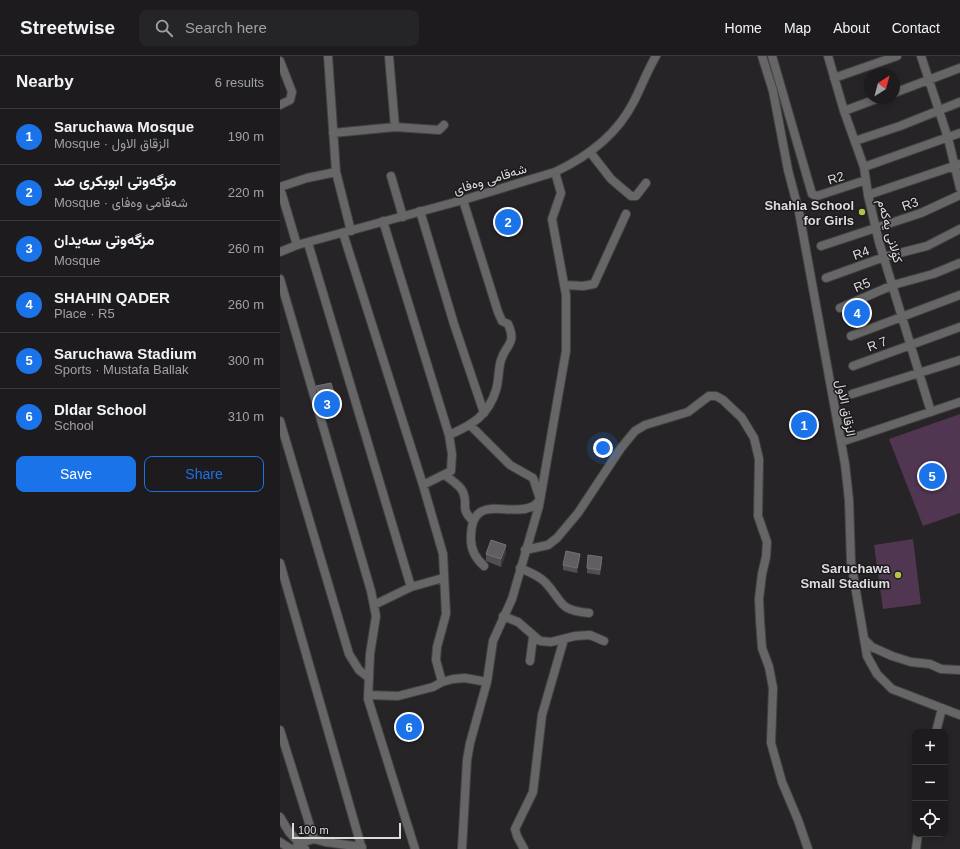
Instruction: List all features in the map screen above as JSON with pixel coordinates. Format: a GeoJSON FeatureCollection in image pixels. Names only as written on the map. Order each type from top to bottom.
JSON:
{"type":"FeatureCollection","features":[{"type":"Feature","properties":{"kind":"street"},"geometry":{"type":"LineString","coordinates":[[328,56],[332,96],[336,172],[347,232],[443,554],[446,614],[437,647],[436,660],[442,682]]}},
{"type":"Feature","properties":{"kind":"street"},"geometry":{"type":"LineString","coordinates":[[389,56],[395,127]]}},
{"type":"Feature","properties":{"kind":"street","name":"شەقامی وەفای"},"geometry":{"type":"LineString","coordinates":[[280,252],[308,242],[463,200],[555,172],[590,152],[612,133],[626,114],[656,56]]}},
{"type":"Feature","properties":{"kind":"street","name":"الزقاق الاول"},"geometry":{"type":"LineString","coordinates":[[762,56],[773,91],[788,170],[799,212],[841,442],[848,488],[851,562],[864,639],[872,666],[884,682],[892,688],[960,714]]}},
{"type":"Feature","properties":{"kind":"street","name":"R2"},"geometry":{"type":"LineString","coordinates":[[772,56],[812,194],[817,196],[866,180]]}},
{"type":"Feature","properties":{"kind":"street","name":"کۆلانی یەکەم"},"geometry":{"type":"LineString","coordinates":[[828,56],[844,111],[864,167],[868,195],[876,228],[918,373],[931,412]]}},
{"type":"Feature","properties":{"kind":"street"},"geometry":{"type":"LineString","coordinates":[[834,78],[897,56]]}},
{"type":"Feature","properties":{"kind":"street"},"geometry":{"type":"LineString","coordinates":[[921,56],[958,165],[960,188]]}},
{"type":"Feature","properties":{"kind":"street"},"geometry":{"type":"LineString","coordinates":[[280,61],[292,92],[290,100],[280,105]]}},
{"type":"Feature","properties":{"kind":"street"},"geometry":{"type":"LineString","coordinates":[[900,91],[960,68]]}},
{"type":"Feature","properties":{"kind":"street"},"geometry":{"type":"LineString","coordinates":[[855,141],[900,126],[960,102]]}},
{"type":"Feature","properties":{"kind":"street"},"geometry":{"type":"LineString","coordinates":[[844,111],[864,104]]}},
{"type":"Feature","properties":{"kind":"street"},"geometry":{"type":"LineString","coordinates":[[333,133],[395,127],[440,130],[444,125]]}},
{"type":"Feature","properties":{"kind":"street"},"geometry":{"type":"LineString","coordinates":[[864,167],[960,133]]}},
{"type":"Feature","properties":{"kind":"street"},"geometry":{"type":"LineString","coordinates":[[590,152],[611,180],[631,196],[636,196],[646,183]]}},
{"type":"Feature","properties":{"kind":"street"},"geometry":{"type":"LineString","coordinates":[[868,195],[958,165]]}},
{"type":"Feature","properties":{"kind":"street"},"geometry":{"type":"LineString","coordinates":[[298,245],[280,188],[307,178],[336,172]]}},
{"type":"Feature","properties":{"kind":"street"},"geometry":{"type":"LineString","coordinates":[[462,849],[467,760],[486,682],[493,641],[512,599],[540,499],[566,350],[565,285],[552,219],[561,193],[555,172]]}},
{"type":"Feature","properties":{"kind":"street"},"geometry":{"type":"LineString","coordinates":[[391,176],[403,217]]}},
{"type":"Feature","properties":{"kind":"street","name":"R3"},"geometry":{"type":"LineString","coordinates":[[821,246],[921,213],[960,195]]}},
{"type":"Feature","properties":{"kind":"street"},"geometry":{"type":"LineString","coordinates":[[449,435],[470,426],[484,414],[495,392],[501,358],[511,344],[512,338],[508,324],[502,321],[498,312],[463,200]]}},
{"type":"Feature","properties":{"kind":"street"},"geometry":{"type":"LineString","coordinates":[[420,211],[454,324],[484,414]]}},
{"type":"Feature","properties":{"kind":"street"},"geometry":{"type":"LineString","coordinates":[[565,285],[583,286],[594,284],[626,214]]}},
{"type":"Feature","properties":{"kind":"street"},"geometry":{"type":"LineString","coordinates":[[383,222],[449,435],[452,465],[451,471],[423,485]]}},
{"type":"Feature","properties":{"kind":"street","name":"R4"},"geometry":{"type":"LineString","coordinates":[[826,278],[884,257],[927,246],[960,229]]}},
{"type":"Feature","properties":{"kind":"street"},"geometry":{"type":"LineString","coordinates":[[308,242],[412,587]]}},
{"type":"Feature","properties":{"kind":"street","name":"R5"},"geometry":{"type":"LineString","coordinates":[[840,308],[893,285],[933,274],[960,263]]}},
{"type":"Feature","properties":{"kind":"street"},"geometry":{"type":"LineString","coordinates":[[280,280],[374,605],[376,616],[370,654],[368,695],[415,849]]}},
{"type":"Feature","properties":{"kind":"street"},"geometry":{"type":"LineString","coordinates":[[851,336],[960,295]]}},
{"type":"Feature","properties":{"kind":"street","name":"R 7"},"geometry":{"type":"LineString","coordinates":[[853,366],[960,327]]}},
{"type":"Feature","properties":{"kind":"street"},"geometry":{"type":"LineString","coordinates":[[852,394],[960,360]]}},
{"type":"Feature","properties":{"kind":"street"},"geometry":{"type":"LineString","coordinates":[[525,550],[548,545],[557,538],[578,513],[621,448],[635,431],[645,425],[688,412],[709,396],[716,396],[723,400],[742,418],[754,438],[759,459],[758,516],[767,542],[759,599],[762,648],[769,667],[773,688],[771,744],[782,782],[808,849]]}},
{"type":"Feature","properties":{"kind":"street"},"geometry":{"type":"LineString","coordinates":[[841,442],[960,402]]}},
{"type":"Feature","properties":{"kind":"street"},"geometry":{"type":"LineString","coordinates":[[280,421],[349,654],[359,670],[369,678]]}},
{"type":"Feature","properties":{"kind":"street"},"geometry":{"type":"LineString","coordinates":[[470,426],[510,465],[533,478],[540,499]]}},
{"type":"Feature","properties":{"kind":"street"},"geometry":{"type":"LineString","coordinates":[[445,475],[464,493],[464,508],[466,514],[473,521]]}},
{"type":"Feature","properties":{"kind":"street"},"geometry":{"type":"LineString","coordinates":[[484,566],[476,559],[472,551],[471,525],[476,517],[485,511],[496,508],[532,507],[540,499]]}},
{"type":"Feature","properties":{"kind":"street"},"geometry":{"type":"LineString","coordinates":[[280,562],[362,848],[325,842],[314,838]]}},
{"type":"Feature","properties":{"kind":"street"},"geometry":{"type":"LineString","coordinates":[[520,568],[538,576],[545,582],[563,606],[576,612],[590,613]]}},
{"type":"Feature","properties":{"kind":"street"},"geometry":{"type":"LineString","coordinates":[[374,605],[412,587],[443,578]]}},
{"type":"Feature","properties":{"kind":"street"},"geometry":{"type":"LineString","coordinates":[[503,616],[518,622],[527,628],[533,637],[540,641],[551,642],[575,636],[590,635],[604,641]]}},
{"type":"Feature","properties":{"kind":"street"},"geometry":{"type":"LineString","coordinates":[[530,661],[533,637]]}},
{"type":"Feature","properties":{"kind":"street"},"geometry":{"type":"LineString","coordinates":[[524,849],[515,829],[533,792],[542,715],[564,639]]}},
{"type":"Feature","properties":{"kind":"street"},"geometry":{"type":"LineString","coordinates":[[864,639],[872,647],[892,656],[911,662],[930,664],[941,669],[960,670]]}},
{"type":"Feature","properties":{"kind":"street"},"geometry":{"type":"LineString","coordinates":[[368,695],[398,696],[433,687],[442,682],[465,678],[486,682]]}},
{"type":"Feature","properties":{"kind":"street"},"geometry":{"type":"LineString","coordinates":[[937,729],[942,708]]}},
{"type":"Feature","properties":{"kind":"street"},"geometry":{"type":"LineString","coordinates":[[280,730],[314,838]]}},
{"type":"Feature","properties":{"kind":"street"},"geometry":{"type":"LineString","coordinates":[[280,817],[297,848]]}},
{"type":"Feature","properties":{"kind":"street"},"geometry":{"type":"LineString","coordinates":[[916,849],[918,837]]}},
{"type":"Feature","properties":{"kind":"street"},"geometry":{"type":"LineString","coordinates":[[280,842],[297,848],[314,838]]}},
{"type":"Feature","properties":{"kind":"shaded area"},"geometry":{"type":"Polygon","coordinates":[[[960,414],[960,513],[923,526],[889,439],[960,414]]]}},
{"type":"Feature","properties":{"kind":"shaded area","name":"Saruchawa Small Stadium"},"geometry":{"type":"Polygon","coordinates":[[[913,539],[921,604],[883,609],[874,545],[913,539]]]}},
{"type":"Feature","properties":{"kind":"building"},"geometry":{"type":"Polygon","coordinates":[[[331,383],[338,406],[325,410],[316,386],[331,383]]]}},
{"type":"Feature","properties":{"kind":"building"},"geometry":{"type":"Polygon","coordinates":[[[491,540],[506,545],[501,559],[486,554],[491,540]]]}},
{"type":"Feature","properties":{"kind":"building"},"geometry":{"type":"Polygon","coordinates":[[[566,551],[580,554],[577,568],[563,565],[566,551]]]}},
{"type":"Feature","properties":{"kind":"building"},"geometry":{"type":"Polygon","coordinates":[[[588,555],[602,557],[600,570],[587,568],[588,555]]]}},
{"type":"Feature","properties":{"kind":"place","name":"Shahla School for Girls"},"geometry":{"type":"Point","coordinates":[862,212]}},
{"type":"Feature","properties":{"kind":"place","name":"مزگەوتی ابوبکری صد"},"geometry":{"type":"Point","coordinates":[508,222]}},
{"type":"Feature","properties":{"kind":"place","name":"SHAHIN QADER"},"geometry":{"type":"Point","coordinates":[857,313]}},
{"type":"Feature","properties":{"kind":"place","name":"مزگەوتی سەیدان"},"geometry":{"type":"Point","coordinates":[327,404]}},
{"type":"Feature","properties":{"kind":"place","name":"Saruchawa Mosque"},"geometry":{"type":"Point","coordinates":[804,425]}},
{"type":"Feature","properties":{"kind":"place","name":"Saruchawa Stadium"},"geometry":{"type":"Point","coordinates":[932,476]}},
{"type":"Feature","properties":{"kind":"place","name":"Saruchawa Small Stadium"},"geometry":{"type":"Point","coordinates":[898,575]}},
{"type":"Feature","properties":{"kind":"place","name":"Dldar School"},"geometry":{"type":"Point","coordinates":[409,727]}}]}
